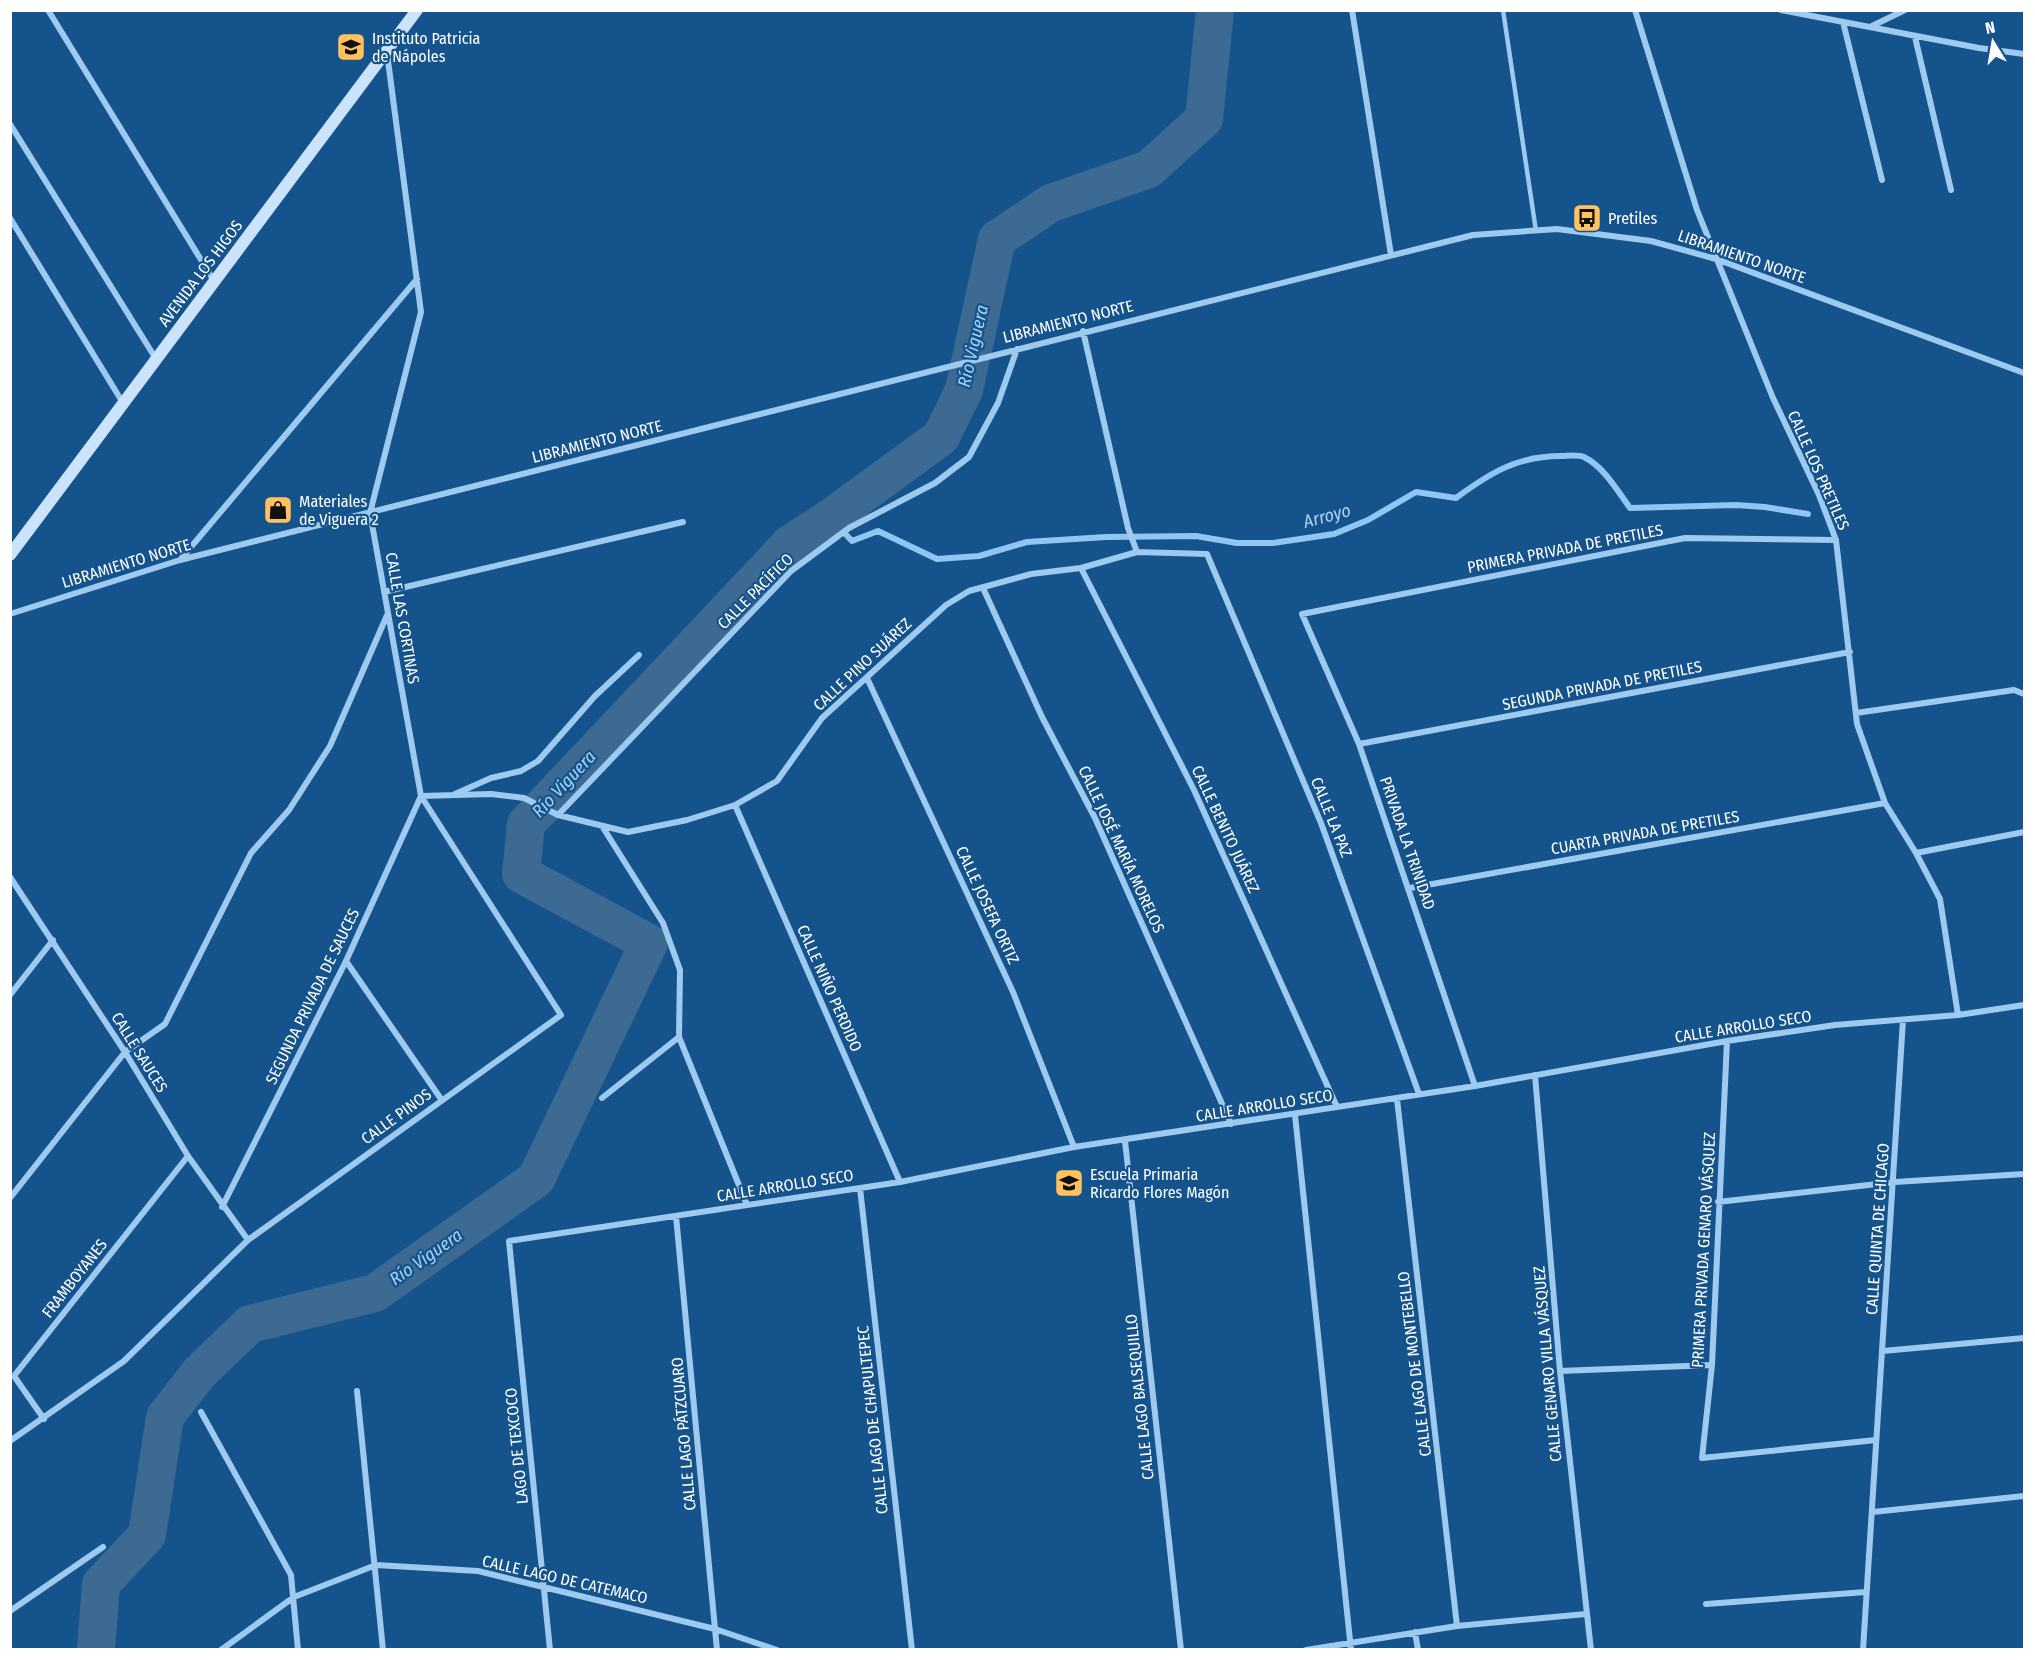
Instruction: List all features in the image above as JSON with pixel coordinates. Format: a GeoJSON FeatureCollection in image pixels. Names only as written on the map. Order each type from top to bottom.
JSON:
{"type":"FeatureCollection","features":[{"type":"Feature","properties":{"kind":"street"},"geometry":{"type":"LineString","coordinates":[[48,10],[214,281]]}},
{"type":"Feature","properties":{"kind":"street","name":"AVENIDA LOS HIGOS"},"geometry":{"type":"LineString","coordinates":[[10,555],[417,10]]}},
{"type":"Feature","properties":{"kind":"street"},"geometry":{"type":"LineString","coordinates":[[1352,10],[1391,255]]}},
{"type":"Feature","properties":{"kind":"street","name":"CALLE LOS PRETILES"},"geometry":{"type":"LineString","coordinates":[[1635,10],[1697,210],[1773,398],[1819,495],[1836,540],[1857,724],[1885,803],[1916,853],[1940,899],[1958,1015]]}},
{"type":"Feature","properties":{"kind":"street"},"geometry":{"type":"LineString","coordinates":[[1782,10],[1916,37],[2025,54]]}},
{"type":"Feature","properties":{"kind":"street"},"geometry":{"type":"LineString","coordinates":[[1870,27],[1905,10]]}},
{"type":"Feature","properties":{"kind":"street"},"geometry":{"type":"LineString","coordinates":[[1843,22],[1882,180]]}},
{"type":"Feature","properties":{"kind":"street"},"geometry":{"type":"LineString","coordinates":[[1916,37],[1951,190]]}},
{"type":"Feature","properties":{"kind":"street","name":"CALLE LAS CORTINAS"},"geometry":{"type":"LineString","coordinates":[[387,49],[421,312],[370,513],[384,592],[421,796],[561,1015]]}},
{"type":"Feature","properties":{"kind":"street"},"geometry":{"type":"LineString","coordinates":[[10,124],[156,359]]}},
{"type":"Feature","properties":{"kind":"street"},"geometry":{"type":"LineString","coordinates":[[10,218],[123,403]]}},
{"type":"Feature","properties":{"kind":"street","name":"LIBRAMIENTO NORTE"},"geometry":{"type":"LineString","coordinates":[[10,614],[180,560],[1083,331],[1473,235],[1557,229],[1651,241],[1716,259],[2025,373]]}},
{"type":"Feature","properties":{"kind":"street"},"geometry":{"type":"LineString","coordinates":[[180,560],[417,279]]}},
{"type":"Feature","properties":{"kind":"street"},"geometry":{"type":"LineString","coordinates":[[1083,331],[1128,528],[1137,552]]}},
{"type":"Feature","properties":{"kind":"street","name":"CALLE PACÍFICO"},"geometry":{"type":"LineString","coordinates":[[558,815],[791,571],[849,528],[934,483],[969,457],[998,403],[1017,349]]}},
{"type":"Feature","properties":{"kind":"street"},"geometry":{"type":"LineString","coordinates":[[384,592],[683,522]]}},
{"type":"Feature","properties":{"kind":"street","name":"PRIMERA PRIVADA DE PRETILES"},"geometry":{"type":"LineString","coordinates":[[1302,614],[1685,538],[1836,540]]}},
{"type":"Feature","properties":{"kind":"street","name":"CALLE PINO SUÁREZ"},"geometry":{"type":"LineString","coordinates":[[421,796],[491,794],[524,798],[558,815],[628,832],[687,820],[735,806],[777,781],[822,718],[946,605],[969,591],[1031,574],[1081,568],[1137,552],[1207,554]]}},
{"type":"Feature","properties":{"kind":"street","name":"CALLE LA PAZ"},"geometry":{"type":"LineString","coordinates":[[1207,554],[1321,823],[1419,1094]]}},
{"type":"Feature","properties":{"kind":"street","name":"CALLE BENITO JUÁREZ"},"geometry":{"type":"LineString","coordinates":[[1081,568],[1194,789],[1336,1107]]}},
{"type":"Feature","properties":{"kind":"street","name":"CALLE JOSÉ MARÍA MORELOS"},"geometry":{"type":"LineString","coordinates":[[983,588],[1042,717],[1095,818],[1231,1124]]}},
{"type":"Feature","properties":{"kind":"street"},"geometry":{"type":"LineString","coordinates":[[10,1198],[125,1052],[165,1024],[251,854],[289,810],[330,746],[388,612]]}},
{"type":"Feature","properties":{"kind":"street","name":"PRIVADA LA TRINIDAD"},"geometry":{"type":"LineString","coordinates":[[1302,614],[1359,744],[1410,888],[1475,1086]]}},
{"type":"Feature","properties":{"kind":"street","name":"SEGUNDA PRIVADA DE PRETILES"},"geometry":{"type":"LineString","coordinates":[[1359,744],[1850,652]]}},
{"type":"Feature","properties":{"kind":"street"},"geometry":{"type":"LineString","coordinates":[[452,795],[491,778],[521,771],[538,761],[595,696],[639,655]]}},
{"type":"Feature","properties":{"kind":"street","name":"CALLE JOSEFA ORTIZ"},"geometry":{"type":"LineString","coordinates":[[867,678],[1013,992],[1074,1147]]}},
{"type":"Feature","properties":{"kind":"street"},"geometry":{"type":"LineString","coordinates":[[1856,713],[2014,690],[2025,694]]}},
{"type":"Feature","properties":{"kind":"street","name":"SEGUNDA PRIVADA DE SAUCES"},"geometry":{"type":"LineString","coordinates":[[222,1207],[346,961],[421,796]]}},
{"type":"Feature","properties":{"kind":"street","name":"CUARTA PRIVADA DE PRETILES"},"geometry":{"type":"LineString","coordinates":[[1410,888],[1885,803]]}},
{"type":"Feature","properties":{"kind":"street","name":"CALLE NIÑO PERDIDO"},"geometry":{"type":"LineString","coordinates":[[735,806],[900,1182]]}},
{"type":"Feature","properties":{"kind":"street"},"geometry":{"type":"LineString","coordinates":[[602,826],[663,923],[680,970],[679,1037],[747,1205]]}},
{"type":"Feature","properties":{"kind":"street"},"geometry":{"type":"LineString","coordinates":[[1916,853],[2025,832]]}},
{"type":"Feature","properties":{"kind":"street","name":"CALLE SAUCES"},"geometry":{"type":"LineString","coordinates":[[10,877],[125,1052],[188,1156],[222,1207],[248,1240]]}},
{"type":"Feature","properties":{"kind":"street"},"geometry":{"type":"LineString","coordinates":[[10,995],[53,940]]}},
{"type":"Feature","properties":{"kind":"street"},"geometry":{"type":"LineString","coordinates":[[346,961],[441,1099]]}},
{"type":"Feature","properties":{"kind":"street","name":"CALLE ARROLLO SECO"},"geometry":{"type":"LineString","coordinates":[[509,1241],[900,1182],[1074,1147],[1397,1099],[1727,1041],[1835,1025],[1958,1015],[2025,1005]]}},
{"type":"Feature","properties":{"kind":"street","name":"CALLE PINOS"},"geometry":{"type":"LineString","coordinates":[[10,1441],[124,1361],[248,1240],[441,1099],[561,1015]]}},
{"type":"Feature","properties":{"kind":"street","name":"CALLE QUINTA DE CHICAGO"},"geometry":{"type":"LineString","coordinates":[[1863,1650],[1895,1182],[1903,1020]]}},
{"type":"Feature","properties":{"kind":"street"},"geometry":{"type":"LineString","coordinates":[[602,1098],[679,1037]]}},
{"type":"Feature","properties":{"kind":"street","name":"PRIMERA PRIVADA GENARO VÁSQUEZ"},"geometry":{"type":"LineString","coordinates":[[1727,1041],[1712,1365],[1702,1458],[1876,1440]]}},
{"type":"Feature","properties":{"kind":"street","name":"CALLE GENARO VILLA VÁSQUEZ"},"geometry":{"type":"LineString","coordinates":[[1534,1075],[1560,1371],[1591,1650]]}},
{"type":"Feature","properties":{"kind":"street","name":"CALLE LAGO DE MONTEBELLO"},"geometry":{"type":"LineString","coordinates":[[1397,1099],[1457,1626]]}},
{"type":"Feature","properties":{"kind":"street"},"geometry":{"type":"LineString","coordinates":[[1294,1115],[1350,1646]]}},
{"type":"Feature","properties":{"kind":"street","name":"CALLE LAGO BALSEQUILLO"},"geometry":{"type":"LineString","coordinates":[[1125,1141],[1181,1650]]}},
{"type":"Feature","properties":{"kind":"street","name":"FRAMBOYANES"},"geometry":{"type":"LineString","coordinates":[[44,1419],[14,1376],[188,1156]]}},
{"type":"Feature","properties":{"kind":"street"},"geometry":{"type":"LineString","coordinates":[[1718,1202],[1895,1182],[2025,1174]]}},
{"type":"Feature","properties":{"kind":"street","name":"CALLE LAGO DE CHAPULTEPEC"},"geometry":{"type":"LineString","coordinates":[[860,1188],[912,1650]]}},
{"type":"Feature","properties":{"kind":"street","name":"CALLE LAGO PÁTZCUARO"},"geometry":{"type":"LineString","coordinates":[[676,1216],[717,1650]]}},
{"type":"Feature","properties":{"kind":"street","name":"LAGO DE TEXCOCO"},"geometry":{"type":"LineString","coordinates":[[509,1241],[550,1650]]}},
{"type":"Feature","properties":{"kind":"street"},"geometry":{"type":"LineString","coordinates":[[1883,1351],[2025,1338]]}},
{"type":"Feature","properties":{"kind":"street"},"geometry":{"type":"LineString","coordinates":[[1560,1371],[1712,1365]]}},
{"type":"Feature","properties":{"kind":"street"},"geometry":{"type":"LineString","coordinates":[[357,1391],[383,1650]]}},
{"type":"Feature","properties":{"kind":"street"},"geometry":{"type":"LineString","coordinates":[[201,1412],[291,1575],[298,1650]]}},
{"type":"Feature","properties":{"kind":"street"},"geometry":{"type":"LineString","coordinates":[[1874,1512],[2025,1496]]}},
{"type":"Feature","properties":{"kind":"street"},"geometry":{"type":"LineString","coordinates":[[10,1611],[103,1547]]}},
{"type":"Feature","properties":{"kind":"street","name":"CALLE LAGO DE CATEMACO"},"geometry":{"type":"LineString","coordinates":[[221,1650],[294,1597],[376,1565],[478,1571],[544,1585],[715,1629],[777,1650]]}},
{"type":"Feature","properties":{"kind":"street"},"geometry":{"type":"LineString","coordinates":[[1706,1604],[1866,1592]]}},
{"type":"Feature","properties":{"kind":"street"},"geometry":{"type":"LineString","coordinates":[[1306,1650],[1350,1646],[1415,1632],[1457,1626],[1586,1614]]}},
{"type":"Feature","properties":{"kind":"street"},"geometry":{"type":"LineString","coordinates":[[1415,1632],[1418,1650]]}},
{"type":"Feature","properties":{"kind":"lane"},"geometry":{"type":"LineString","coordinates":[[1503,10],[1536,231]]}},
{"type":"Feature","properties":{"kind":"waterway","name":"Río Viguera"},"geometry":{"type":"LineString","coordinates":[[96,1650],[101,1584],[147,1535],[165,1417],[199,1373],[250,1324],[375,1293],[536,1179],[649,943],[521,874],[526,824],[790,544],[830,518],[941,437],[964,390],[997,239],[1051,203],[1149,169],[1204,119],[1215,10]]}},
{"type":"Feature","properties":{"kind":"waterway","name":"Arroyo"},"geometry":{"type":"LineString","coordinates":[[830,518],[852,541],[878,531],[937,559],[979,556],[1027,542],[1106,537],[1196,536],[1237,543],[1273,543],[1334,534],[1368,520],[1416,492],[1456,498],[1493,474],[1517,463],[1531,459],[1573,455],[1584,457],[1598,467],[1630,508],[1736,505],[1808,514]]}},
{"type":"Feature","properties":{"kind":"place","name":"Instituto Patricia de Nápoles"},"geometry":{"type":"Point","coordinates":[351,47]}},
{"type":"Feature","properties":{"kind":"place","name":"Pretiles"},"geometry":{"type":"Point","coordinates":[1587,218]}},
{"type":"Feature","properties":{"kind":"place","name":"Materiales de Viguera 2"},"geometry":{"type":"Point","coordinates":[278,510]}},
{"type":"Feature","properties":{"kind":"place","name":"Escuela Primaria Ricardo Flores Magón"},"geometry":{"type":"Point","coordinates":[1069,1183]}}]}
